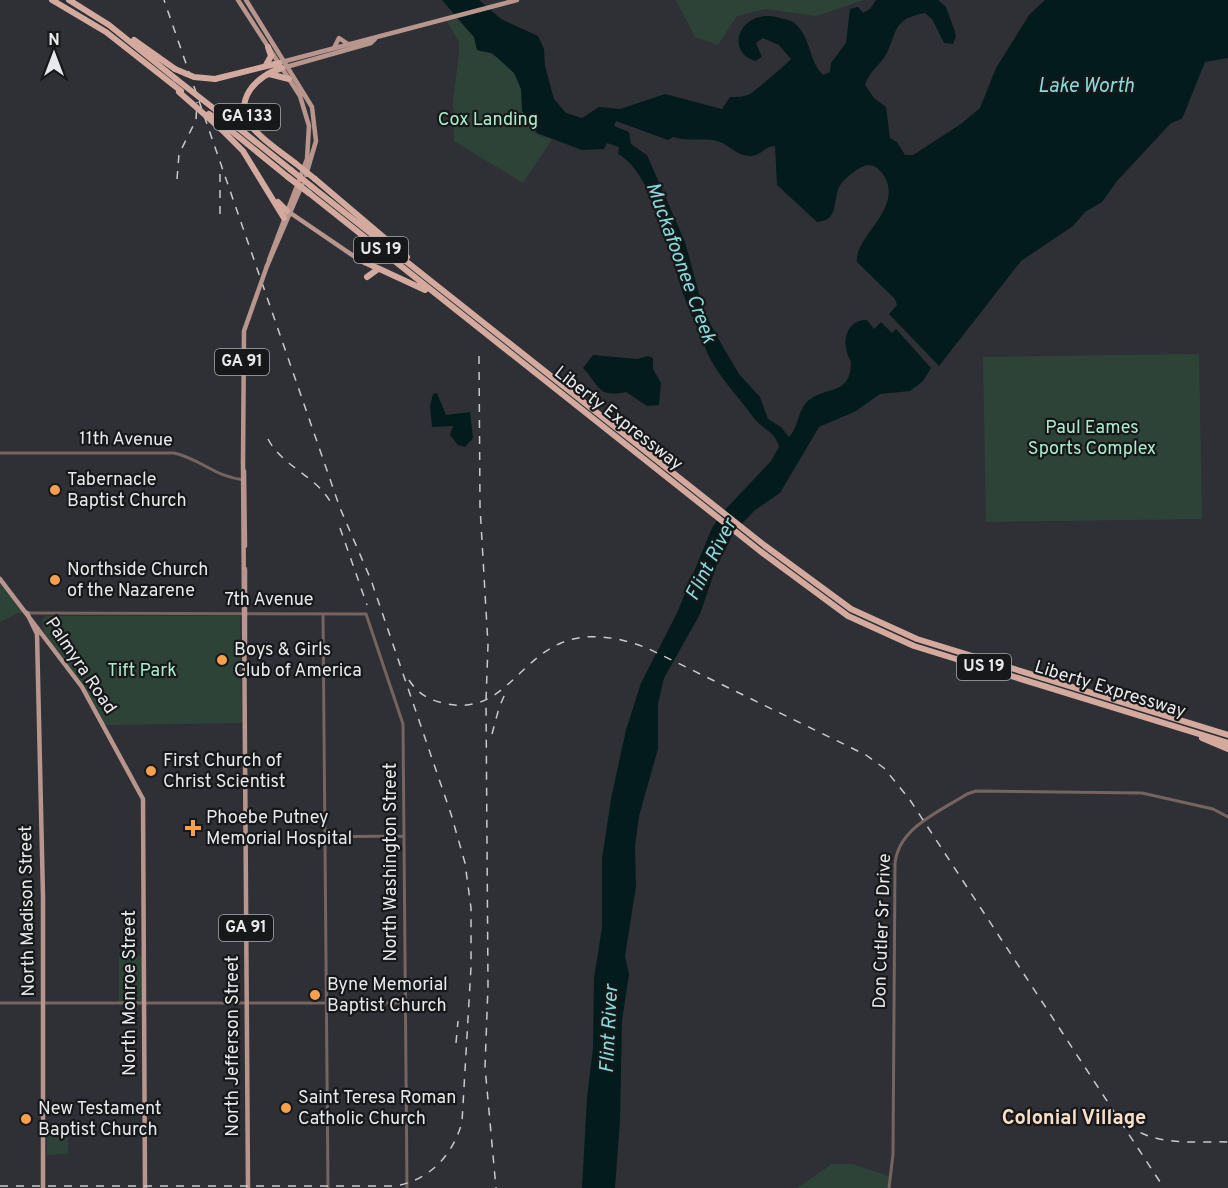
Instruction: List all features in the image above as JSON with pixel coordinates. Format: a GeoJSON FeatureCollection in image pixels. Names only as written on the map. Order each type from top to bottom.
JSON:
{"type":"FeatureCollection","features":[{"type":"Feature","properties":{"kind":"highway"},"geometry":{"type":"LineString","coordinates":[[52,0],[99,28],[223,127],[243,151],[284,218]]}},
{"type":"Feature","properties":{"kind":"highway","name":"Liberty Expressway"},"geometry":{"type":"LineString","coordinates":[[69,0],[109,25],[291,170],[310,189],[490,338],[587,414],[614,430]]}},
{"type":"Feature","properties":{"kind":"highway"},"geometry":{"type":"LineString","coordinates":[[75,0],[175,69],[194,77],[215,79],[265,66],[283,65]]}},
{"type":"Feature","properties":{"kind":"highway"},"geometry":{"type":"LineString","coordinates":[[265,66],[270,59],[268,47]]}},
{"type":"Feature","properties":{"kind":"highway","name":"GA 133"},"geometry":{"type":"LineString","coordinates":[[283,65],[254,83],[246,99],[248,121],[255,131],[384,236],[433,282]]}},
{"type":"Feature","properties":{"kind":"highway"},"geometry":{"type":"LineString","coordinates":[[265,75],[275,74],[289,79]]}},
{"type":"Feature","properties":{"kind":"highway","name":"Liberty Expressway"},"geometry":{"type":"LineString","coordinates":[[223,127],[433,282],[591,407],[614,430],[828,603],[886,635],[1228,742]]}},
{"type":"Feature","properties":{"kind":"highway"},"geometry":{"type":"LineString","coordinates":[[271,195],[289,212]]}},
{"type":"Feature","properties":{"kind":"highway"},"geometry":{"type":"LineString","coordinates":[[358,259],[422,287],[490,338]]}},
{"type":"Feature","properties":{"kind":"highway"},"geometry":{"type":"LineString","coordinates":[[367,277],[379,269]]}},
{"type":"Feature","properties":{"kind":"highway","name":"Liberty Expressway"},"geometry":{"type":"LineString","coordinates":[[762,548],[832,597],[885,627],[1228,735]]}},
{"type":"Feature","properties":{"kind":"highway"},"geometry":{"type":"LineString","coordinates":[[1142,709],[1228,730]]}},
{"type":"Feature","properties":{"kind":"highway"},"geometry":{"type":"LineString","coordinates":[[1162,722],[1228,749]]}},
{"type":"Feature","properties":{"kind":"main road","name":"North Jefferson Street"},"geometry":{"type":"LineString","coordinates":[[238,0],[268,47],[297,80],[312,107],[316,136],[311,161],[289,212],[284,218],[244,331],[248,1188]]}},
{"type":"Feature","properties":{"kind":"main road","name":"North Jefferson Street"},"geometry":{"type":"LineString","coordinates":[[246,0],[283,65]]}},
{"type":"Feature","properties":{"kind":"main road"},"geometry":{"type":"LineString","coordinates":[[283,65],[348,44],[375,39],[517,0]]}},
{"type":"Feature","properties":{"kind":"main road"},"geometry":{"type":"LineString","coordinates":[[334,48],[339,38],[348,44]]}},
{"type":"Feature","properties":{"kind":"main road"},"geometry":{"type":"LineString","coordinates":[[283,65],[301,63],[371,43],[375,39]]}},
{"type":"Feature","properties":{"kind":"main road"},"geometry":{"type":"LineString","coordinates":[[297,80],[296,71],[301,63]]}},
{"type":"Feature","properties":{"kind":"main road","name":"GA 91"},"geometry":{"type":"LineString","coordinates":[[283,65],[289,79]]}},
{"type":"Feature","properties":{"kind":"main road","name":"North Jefferson Street"},"geometry":{"type":"LineString","coordinates":[[267,266],[285,228],[307,159],[309,136],[305,108],[289,79]]}},
{"type":"Feature","properties":{"kind":"main road"},"geometry":{"type":"LineString","coordinates":[[289,212],[358,259]]}},
{"type":"Feature","properties":{"kind":"main road"},"geometry":{"type":"LineString","coordinates":[[285,228],[291,222],[303,222]]}},
{"type":"Feature","properties":{"kind":"main road","name":"Palmyra Road"},"geometry":{"type":"LineString","coordinates":[[0,579],[82,687],[143,799]]}},
{"type":"Feature","properties":{"kind":"main road","name":"Palmyra Road"},"geometry":{"type":"LineString","coordinates":[[27,614],[37,634]]}},
{"type":"Feature","properties":{"kind":"main road","name":"North Madison Street"},"geometry":{"type":"LineString","coordinates":[[37,634],[43,1004],[43,1188]]}},
{"type":"Feature","properties":{"kind":"main road","name":"North Monroe Street"},"geometry":{"type":"LineString","coordinates":[[143,799],[145,1188]]}},
{"type":"Feature","properties":{"kind":"street","name":"11th Avenue"},"geometry":{"type":"LineString","coordinates":[[0,453],[174,453],[191,458],[222,477],[243,480]]}},
{"type":"Feature","properties":{"kind":"street"},"geometry":{"type":"LineString","coordinates":[[323,613],[328,1188]]}},
{"type":"Feature","properties":{"kind":"street","name":"7th Avenue"},"geometry":{"type":"LineString","coordinates":[[27,614],[366,614]]}},
{"type":"Feature","properties":{"kind":"street","name":"North Washington Street"},"geometry":{"type":"LineString","coordinates":[[366,614],[403,721],[407,1188]]}},
{"type":"Feature","properties":{"kind":"street","name":"Don Cutler Sr Drive"},"geometry":{"type":"LineString","coordinates":[[889,1188],[893,1172],[895,864],[899,845],[907,834],[967,794],[976,791],[1142,793],[1214,809],[1228,817]]}},
{"type":"Feature","properties":{"kind":"street"},"geometry":{"type":"LineString","coordinates":[[303,837],[404,836]]}},
{"type":"Feature","properties":{"kind":"street"},"geometry":{"type":"LineString","coordinates":[[0,1003],[405,1003]]}},
{"type":"Feature","properties":{"kind":"green space"},"geometry":{"type":"Polygon","coordinates":[[[676,0],[863,0],[817,16],[765,9],[737,16],[718,45],[695,37],[676,0]]]}},
{"type":"Feature","properties":{"kind":"green space","name":"Cox Landing"},"geometry":{"type":"Polygon","coordinates":[[[457,19],[474,37],[476,47],[480,52],[493,55],[511,69],[521,88],[524,112],[529,126],[541,136],[552,139],[523,183],[454,141],[453,101],[459,42],[447,21],[457,19]]]}},
{"type":"Feature","properties":{"kind":"green space","name":"Paul Eames Sports Complex"},"geometry":{"type":"Polygon","coordinates":[[[1199,354],[1202,519],[986,522],[983,357],[1199,354]]]}},
{"type":"Feature","properties":{"kind":"green space"},"geometry":{"type":"Polygon","coordinates":[[[3,583],[26,613],[18,613],[0,622],[0,585],[3,583]]]}},
{"type":"Feature","properties":{"kind":"green space","name":"Tift Park"},"geometry":{"type":"Polygon","coordinates":[[[46,616],[240,616],[242,723],[104,725],[83,687],[46,638],[42,619],[46,616]]]}},
{"type":"Feature","properties":{"kind":"green space"},"geometry":{"type":"Polygon","coordinates":[[[119,956],[143,956],[144,1002],[119,1003],[119,956]]]}},
{"type":"Feature","properties":{"kind":"green space"},"geometry":{"type":"Polygon","coordinates":[[[47,1126],[68,1126],[68,1154],[47,1155],[47,1126]]]}},
{"type":"Feature","properties":{"kind":"green space"},"geometry":{"type":"Polygon","coordinates":[[[832,1164],[852,1164],[892,1177],[888,1188],[797,1188],[832,1164]]]}},
{"type":"Feature","properties":{"kind":"water","name":"Lake Worth"},"geometry":{"type":"Polygon","coordinates":[[[442,0],[479,0],[501,19],[538,36],[544,49],[545,66],[554,99],[566,113],[582,118],[599,107],[620,109],[665,94],[722,109],[730,97],[750,94],[791,59],[779,45],[763,38],[756,43],[762,57],[755,61],[745,56],[740,48],[741,31],[755,18],[766,16],[780,18],[789,20],[799,27],[823,75],[830,72],[831,63],[846,43],[850,9],[858,7],[863,13],[870,9],[876,0],[938,0],[946,7],[954,29],[956,36],[953,44],[944,43],[932,19],[925,13],[906,19],[900,24],[884,58],[870,74],[865,85],[874,98],[886,107],[890,138],[897,142],[905,155],[913,155],[961,124],[980,108],[996,68],[1029,15],[1045,0],[1228,0],[1228,58],[1205,62],[1182,119],[1171,123],[1117,181],[1102,202],[1085,212],[1073,226],[1021,261],[939,366],[889,314],[897,305],[895,299],[857,262],[858,252],[878,220],[888,198],[888,186],[877,168],[867,165],[842,182],[832,215],[824,221],[817,222],[777,185],[775,146],[754,156],[746,156],[715,141],[673,137],[668,140],[616,121],[614,126],[629,132],[631,144],[647,155],[685,242],[704,312],[723,347],[739,374],[760,397],[768,419],[781,427],[789,437],[802,409],[809,400],[842,385],[847,380],[851,362],[846,348],[847,335],[853,324],[859,321],[867,320],[874,329],[881,322],[892,333],[896,329],[931,368],[923,381],[910,391],[880,394],[856,411],[819,427],[780,493],[755,510],[734,532],[716,567],[700,614],[664,678],[658,704],[658,749],[639,816],[635,846],[636,886],[625,956],[629,974],[622,1021],[620,1120],[615,1188],[582,1188],[587,1098],[593,1048],[594,978],[602,928],[602,859],[611,799],[626,730],[641,683],[677,613],[712,528],[723,512],[771,461],[779,447],[772,434],[753,417],[710,359],[682,291],[666,236],[650,195],[630,163],[618,154],[619,147],[607,143],[604,149],[582,150],[537,133],[522,111],[521,89],[514,73],[492,53],[477,50],[474,37],[442,0]]]}},
{"type":"Feature","properties":{"kind":"water"},"geometry":{"type":"Polygon","coordinates":[[[593,355],[653,358],[653,369],[661,383],[659,405],[647,406],[626,392],[609,393],[600,389],[583,368],[593,355]]]}},
{"type":"Feature","properties":{"kind":"water"},"geometry":{"type":"Polygon","coordinates":[[[437,393],[446,415],[470,412],[473,438],[465,447],[458,445],[450,435],[453,426],[432,427],[430,406],[433,394],[437,393]]]}},
{"type":"Feature","properties":{"kind":"railway"},"geometry":{"type":"LineString","coordinates":[[0,1186],[395,1186],[419,1178],[438,1164],[453,1145],[462,1122],[471,967],[471,908],[465,863],[451,814],[371,580],[340,508],[164,0]]}},
{"type":"Feature","properties":{"kind":"railway"},"geometry":{"type":"LineString","coordinates":[[177,179],[179,154],[196,120],[197,102]]}},
{"type":"Feature","properties":{"kind":"railway"},"geometry":{"type":"LineString","coordinates":[[220,174],[220,219]]}},
{"type":"Feature","properties":{"kind":"railway"},"geometry":{"type":"LineString","coordinates":[[479,356],[480,506],[488,645],[486,700],[488,986],[485,1067],[496,1188]]}},
{"type":"Feature","properties":{"kind":"railway"},"geometry":{"type":"LineString","coordinates":[[268,439],[283,458],[319,488],[333,507]]}},
{"type":"Feature","properties":{"kind":"railway"},"geometry":{"type":"LineString","coordinates":[[340,528],[367,605]]}},
{"type":"Feature","properties":{"kind":"railway"},"geometry":{"type":"LineString","coordinates":[[409,680],[420,692],[438,702],[463,705],[480,702],[494,695],[532,662],[561,643],[583,637],[605,637],[647,648],[866,755],[884,768],[910,800],[1164,1188]]}},
{"type":"Feature","properties":{"kind":"railway"},"geometry":{"type":"LineString","coordinates":[[492,734],[507,689]]}},
{"type":"Feature","properties":{"kind":"railway"},"geometry":{"type":"LineString","coordinates":[[456,1043],[458,1021]]}},
{"type":"Feature","properties":{"kind":"railway"},"geometry":{"type":"LineString","coordinates":[[1127,1124],[1162,1140],[1228,1142]]}},
{"type":"Feature","properties":{"kind":"place","name":"Tabernacle Baptist Church"},"geometry":{"type":"Point","coordinates":[55,490]}},
{"type":"Feature","properties":{"kind":"place","name":"Northside Church of the Nazarene"},"geometry":{"type":"Point","coordinates":[55,580]}},
{"type":"Feature","properties":{"kind":"place","name":"Boys & Girls Club of America"},"geometry":{"type":"Point","coordinates":[222,660]}},
{"type":"Feature","properties":{"kind":"place","name":"First Church of Christ Scientist"},"geometry":{"type":"Point","coordinates":[151,771]}},
{"type":"Feature","properties":{"kind":"place","name":"Phoebe Putney Memorial Hospital"},"geometry":{"type":"Point","coordinates":[193,828]}},
{"type":"Feature","properties":{"kind":"place","name":"Byne Memorial Baptist Church"},"geometry":{"type":"Point","coordinates":[315,995]}},
{"type":"Feature","properties":{"kind":"place","name":"Saint Teresa Roman Catholic Church"},"geometry":{"type":"Point","coordinates":[286,1108]}},
{"type":"Feature","properties":{"kind":"place","name":"New Testament Baptist Church"},"geometry":{"type":"Point","coordinates":[26,1119]}},
{"type":"Feature","properties":{"kind":"district","name":"Colonial Village"},"geometry":{"type":"Point","coordinates":[1074,1119]}},
{"type":"Feature","properties":{"kind":"water label","name":"Muckafoonee Creek"},"geometry":{"type":"Point","coordinates":[680,263]}},
{"type":"Feature","properties":{"kind":"water label","name":"Flint River"},"geometry":{"type":"Point","coordinates":[712,560]}},
{"type":"Feature","properties":{"kind":"water label","name":"Flint River"},"geometry":{"type":"Point","coordinates":[610,1029]}}]}
